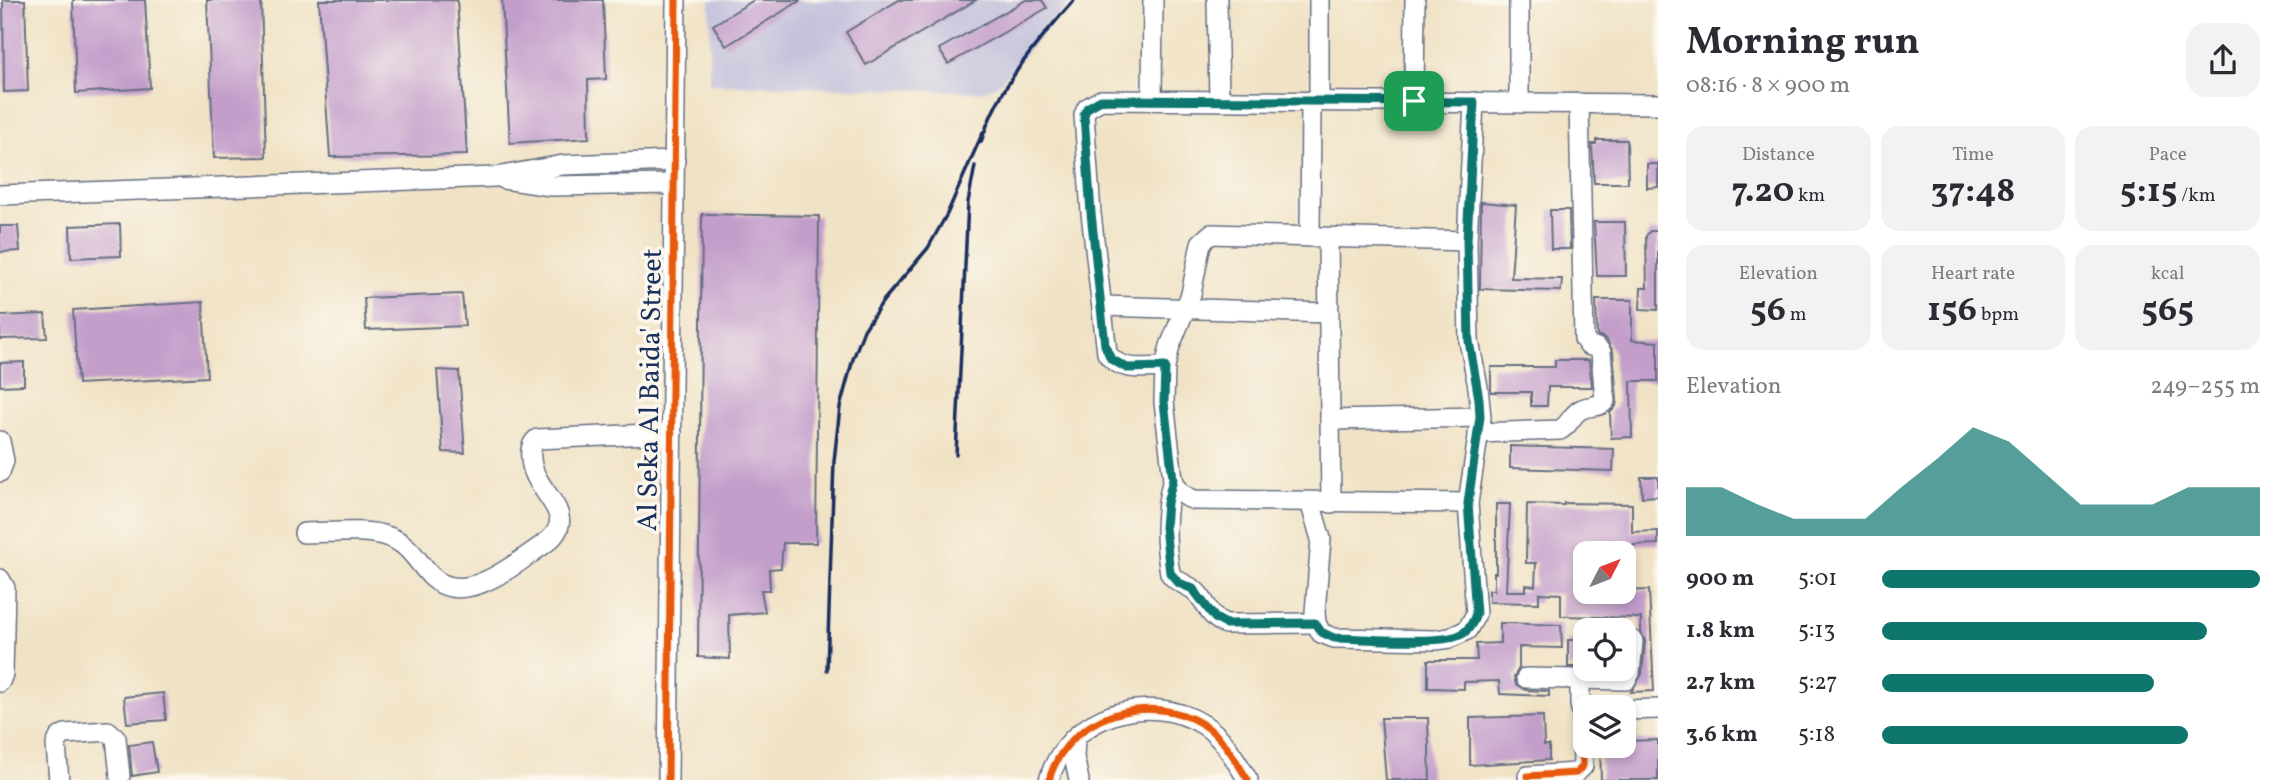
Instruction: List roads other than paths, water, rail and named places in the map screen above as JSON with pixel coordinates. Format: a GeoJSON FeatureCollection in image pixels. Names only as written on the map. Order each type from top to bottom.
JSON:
{"type":"FeatureCollection","features":[{"type":"Feature","properties":{"kind":"street","name":"Al Seka Al Baida' Street"},"geometry":{"type":"LineString","coordinates":[[668,780],[676,0]]}},
{"type":"Feature","properties":{"kind":"street"},"geometry":{"type":"LineString","coordinates":[[1152,100],[1153,0]]}},
{"type":"Feature","properties":{"kind":"street"},"geometry":{"type":"LineString","coordinates":[[1217,0],[1219,100]]}},
{"type":"Feature","properties":{"kind":"street"},"geometry":{"type":"LineString","coordinates":[[1319,0],[1315,101],[1319,238],[1329,313],[1331,503]]}},
{"type":"Feature","properties":{"kind":"street"},"geometry":{"type":"LineString","coordinates":[[1414,101],[1415,0]]}},
{"type":"Feature","properties":{"kind":"street"},"geometry":{"type":"LineString","coordinates":[[1519,0],[1519,102]]}},
{"type":"Feature","properties":{"kind":"street"},"geometry":{"type":"LineString","coordinates":[[1165,367],[1127,368],[1111,359],[1105,345],[1084,115],[1087,108],[1101,100],[1658,104]]}},
{"type":"Feature","properties":{"kind":"street"},"geometry":{"type":"LineString","coordinates":[[1310,502],[1321,539],[1315,623],[1321,632],[1334,638],[1436,639],[1460,635],[1473,623],[1476,605],[1468,503],[1479,425],[1479,399],[1469,341],[1467,241],[1474,102]]}},
{"type":"Feature","properties":{"kind":"street"},"geometry":{"type":"LineString","coordinates":[[1330,420],[1560,430],[1567,426],[1580,410],[1601,405],[1605,401],[1601,352],[1588,345],[1584,339],[1579,103]]}},
{"type":"Feature","properties":{"kind":"street"},"geometry":{"type":"LineString","coordinates":[[0,195],[496,177],[563,165],[675,161]]}},
{"type":"Feature","properties":{"kind":"street"},"geometry":{"type":"LineString","coordinates":[[496,177],[551,186],[674,184]]}},
{"type":"Feature","properties":{"kind":"street"},"geometry":{"type":"LineString","coordinates":[[1315,623],[1226,624],[1215,618],[1193,589],[1173,578],[1170,573],[1165,527],[1173,479],[1164,402],[1165,367],[1170,346],[1193,286],[1201,243],[1205,238],[1218,234],[1467,241]]}},
{"type":"Feature","properties":{"kind":"street"},"geometry":{"type":"LineString","coordinates":[[1103,306],[1329,313]]}},
{"type":"Feature","properties":{"kind":"street"},"geometry":{"type":"LineString","coordinates":[[304,533],[374,533],[389,537],[410,550],[432,577],[442,584],[457,587],[483,583],[493,579],[553,537],[559,528],[559,512],[537,481],[532,467],[531,447],[537,439],[672,433]]}},
{"type":"Feature","properties":{"kind":"street"},"geometry":{"type":"LineString","coordinates":[[0,441],[4,461],[0,472]]}},
{"type":"Feature","properties":{"kind":"street"},"geometry":{"type":"LineString","coordinates":[[1173,479],[1181,493],[1195,500],[1468,503]]}},
{"type":"Feature","properties":{"kind":"street"},"geometry":{"type":"LineString","coordinates":[[0,579],[5,588],[1,656],[3,674],[0,682]]}},
{"type":"Feature","properties":{"kind":"street"},"geometry":{"type":"LineString","coordinates":[[1526,678],[1573,679]]}},
{"type":"Feature","properties":{"kind":"street"},"geometry":{"type":"LineString","coordinates":[[1049,780],[1059,757],[1074,738],[1095,723],[1126,710],[1160,708],[1192,718],[1219,738],[1248,780]]}},
{"type":"Feature","properties":{"kind":"street"},"geometry":{"type":"LineString","coordinates":[[1636,710],[1658,709]]}},
{"type":"Feature","properties":{"kind":"street"},"geometry":{"type":"LineString","coordinates":[[59,780],[56,745],[59,738],[65,734],[108,731],[116,738],[120,776]]}},
{"type":"Feature","properties":{"kind":"street"},"geometry":{"type":"LineString","coordinates":[[1074,738],[1078,780]]}},
{"type":"Feature","properties":{"kind":"street"},"geometry":{"type":"LineString","coordinates":[[1528,776],[1576,774],[1583,766],[1583,758]]}},
{"type":"Feature","properties":{"kind":"railway"},"geometry":{"type":"LineString","coordinates":[[981,142],[1008,84],[1074,0]]}},
{"type":"Feature","properties":{"kind":"railway"},"geometry":{"type":"LineString","coordinates":[[827,670],[834,461],[840,407],[853,359],[864,330],[883,301],[928,248],[947,214],[983,132]]}},
{"type":"Feature","properties":{"kind":"railway"},"geometry":{"type":"LineString","coordinates":[[956,455],[968,202],[975,166]]}}]}
